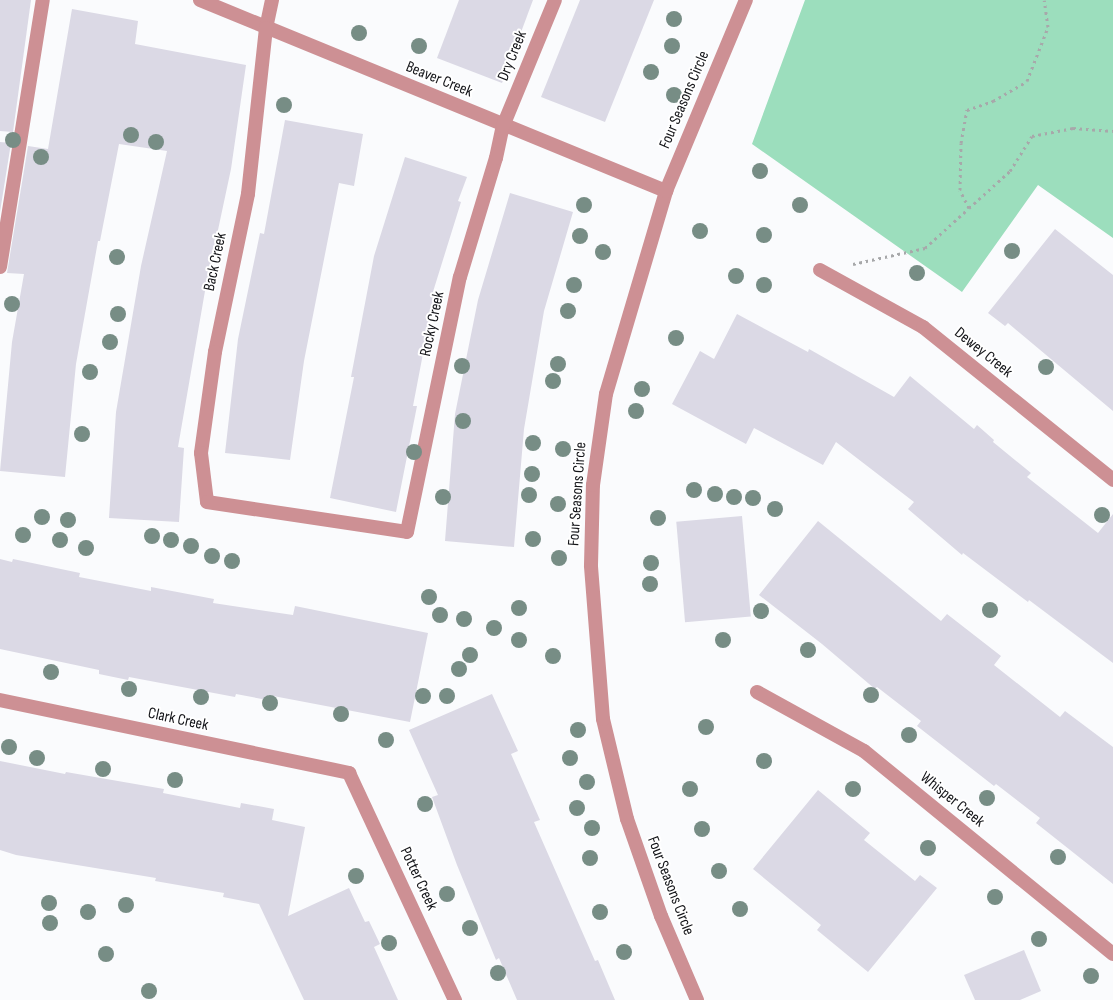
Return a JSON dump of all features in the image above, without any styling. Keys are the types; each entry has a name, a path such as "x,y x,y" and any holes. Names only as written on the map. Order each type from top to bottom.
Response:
{"street":[{"path":"0,267 43,0"},
{"name":"Beaver Creek","path":"200,0 503,126 666,191"},
{"name":"Back Creek","path":"272,0 266,28 248,194 215,352 201,453 207,502 407,532"},
{"name":"Dry Creek","path":"503,126 555,0"},
{"name":"Four Seasons Circle","path":"697,1000 661,916 627,819 603,719 591,565 593,485 606,394 666,191 746,0"},
{"name":"Rocky Creek","path":"407,532 460,277 496,158 503,126"},
{"name":"Dewey Creek","path":"820,270 923,327 1113,480"},
{"name":"Whisper Creek","path":"757,692 864,751 1113,954"},
{"name":"Clark Creek","path":"0,700 350,773"},
{"name":"Potter Creek","path":"350,773 455,1000"}],"path":[{"path":"969,208 960,190 961,143 967,110 993,101 1027,81 1048,28 1044,0"},
{"path":"820,270 925,248 1010,171 1032,136 1073,128 1113,131"}],"green space":[{"path":"805,0 1113,0 1113,238 1038,185 962,292 752,144"}],"building":[{"path":"0,0 31,0 13,132 0,131"},
{"path":"459,0 533,0 502,83 437,58"},
{"path":"580,0 654,0 605,122 541,97"},
{"path":"72,9 138,21 135,44 246,65 231,169 205,291 178,447 184,448 179,522 109,518 116,412 141,266 167,151 119,144 100,241 98,241 76,364 65,477 0,471 12,342 24,274 7,273 28,146 48,149"},
{"path":"285,120 363,134 354,186 339,183 304,361 290,460 225,453 238,339 260,233 264,234"},
{"path":"0,142 11,143 0,212"},
{"path":"405,157 467,177 458,201 461,202 432,295 434,296 413,406 417,406 396,512 330,498 354,377 351,377 374,256"},
{"path":"510,193 573,212 544,311 524,429 514,547 445,541 455,414 478,300"},
{"path":"1055,229 1113,275 1113,411 1008,323 1005,326 988,313"},
{"path":"737,314 808,352 809,349 894,397 910,376 974,429 977,425 994,440 993,442 1031,473 1027,477 1098,533 1113,514 1113,663 1029,600 1028,602 963,553 962,555 908,509 914,502 836,442 823,465 754,428 746,444 672,404 700,351 714,359"},
{"path":"742,516 751,617 685,622 676,522"},
{"path":"818,521 941,621 947,614 1001,656 994,665 1060,717 1065,711 1113,747 1113,884 1036,823 1040,818 996,784 994,786 917,726 921,721 877,687 875,689 822,644 759,595"},
{"path":"0,559 12,562 13,559 80,573 79,577 151,591 151,587 214,599 213,603 293,615 295,606 428,633 410,722 268,695 267,700 236,694 235,697 129,677 128,680 99,674 99,670 0,649"},
{"path":"492,694 518,751 511,754 540,820 534,822 595,961 598,960 615,1000 517,1000 499,958 496,960 457,865 432,797 438,795 409,730"},
{"path":"0,761 65,774 66,772 164,789 163,793 240,808 241,803 274,809 272,820 305,827 288,916 349,888 365,922 369,921 380,944 374,947 398,1000 304,1000 259,904 223,897 224,893 155,881 156,878 16,855 0,850"},
{"path":"818,790 870,833 864,840 915,881 920,875 937,888 868,972 817,930 821,925 753,869"},
{"path":"1024,950 1041,991 1020,1000 975,1000 964,975"}]}
